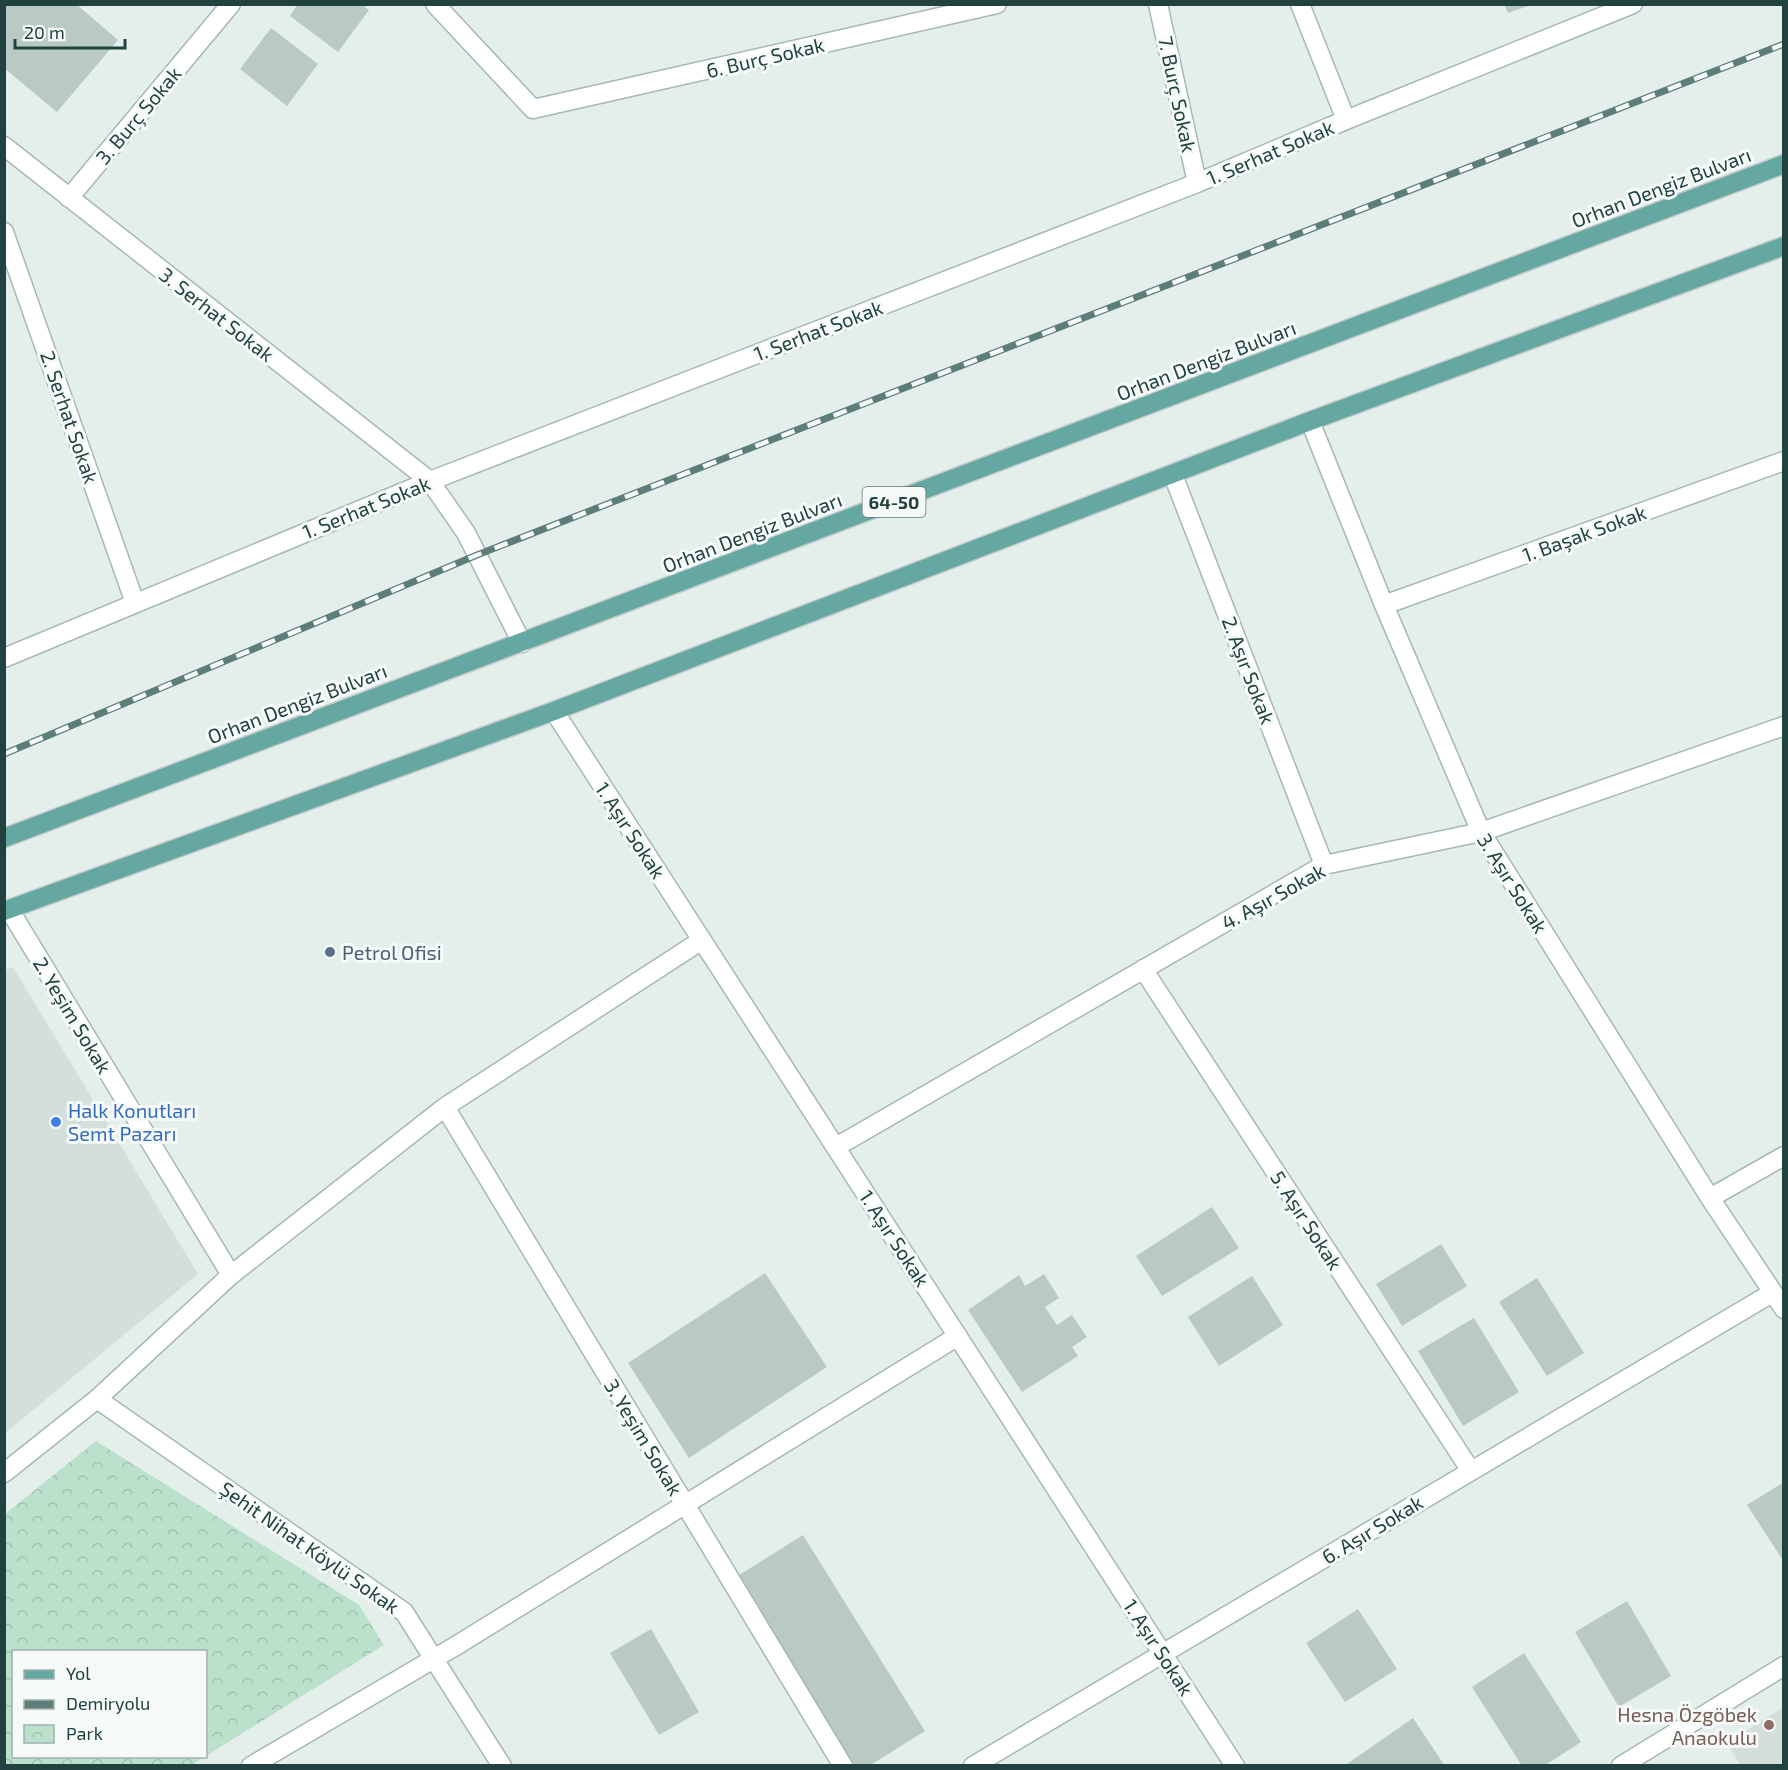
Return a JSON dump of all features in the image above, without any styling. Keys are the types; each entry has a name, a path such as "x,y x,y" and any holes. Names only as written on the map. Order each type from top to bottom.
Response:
{"main road":[{"name":"Orhan Dengiz Bulvarı","path":"4,837 1784,165"},
{"path":"7,910 554,711 1310,421 1784,246"}],"street":[{"name":"3. Burç Sokak","path":"69,198 231,4"},
{"name":"6. Burç Sokak","path":"435,4 533,109 997,4"},
{"name":"7. Burç Sokak","path":"1158,4 1197,183"},
{"path":"1300,4 1346,120"},
{"name":"1. Serhat Sokak","path":"4,658 430,481 1197,183 1633,4"},
{"name":"3. Serhat Sokak","path":"4,146 430,481 466,532 522,643"},
{"name":"2. Serhat Sokak","path":"4,232 135,603"},
{"name":"3. Aşır Sokak","path":"1310,421 1384,605 1481,832 1710,1198 1784,1310"},
{"name":"1. Başak Sokak","path":"1384,605 1784,462"},
{"name":"2. Aşır Sokak","path":"1173,475 1324,865"},
{"name":"1. Aşır Sokak","path":"554,711 1235,1766"},
{"name":"4. Aşır Sokak","path":"836,1147 1324,865 1481,832 1784,726"},
{"name":"2. Yeşim Sokak","path":"7,910 231,1275"},
{"path":"4,1473 97,1399 231,1275 445,1107 702,940"},
{"name":"5. Aşır Sokak","path":"1143,969 1471,1471"},
{"name":"3. Yeşim Sokak","path":"445,1107 843,1766"},
{"path":"1710,1198 1784,1156"},
{"name":"6. Aşır Sokak","path":"973,1766 1772,1293"},
{"path":"251,1766 434,1659 958,1336"},
{"name":"Şehit Nihat Köylü Sokak","path":"97,1399 404,1612 502,1766"},
{"path":"1621,1766 1784,1666"}],"shaded area":[{"name":"Halk Konutları Semt Pazarı","path":"13,967 198,1274 5,1433 4,970"},
{"name":"Hesna Özgöbek Anaokulu","path":"1783,1707 1783,1765 1740,1765 1727,1743"}],"green space":[{"path":"96,1441 359,1605 384,1645 207,1755 207,1650 12,1650 12,1758 202,1758 191,1766 5,1765 5,1514"}],"building":[{"path":"4,4 76,4 118,40 57,112 4,68"},
{"path":"298,4 361,4 369,10 338,52 290,16"},
{"path":"1504,4 1531,4 1531,5 1508,13"},
{"path":"271,28 318,64 287,106 240,69"},
{"path":"1212,1207 1239,1248 1162,1296 1136,1256"},
{"path":"1441,1244 1467,1286 1402,1326 1376,1284"},
{"path":"765,1273 827,1367 689,1458 628,1363"},
{"path":"1044,1274 1059,1298 1045,1307 1057,1325 1072,1315 1087,1337 1072,1347 1078,1356 1022,1392 968,1310 1019,1275 1025,1286"},
{"path":"1252,1276 1283,1325 1219,1366 1188,1317"},
{"path":"1537,1278 1584,1353 1547,1376 1499,1302"},
{"path":"1474,1318 1519,1392 1463,1426 1418,1351"},
{"path":"1784,1482 1784,1562 1747,1505"},
{"path":"803,1535 925,1731 869,1766 853,1766 736,1577"},
{"path":"1627,1601 1671,1676 1619,1707 1575,1632"},
{"path":"1358,1609 1397,1669 1345,1702 1306,1643"},
{"path":"651,1629 699,1712 659,1735 610,1653"},
{"path":"1524,1653 1581,1742 1544,1766 1522,1766 1472,1687"},
{"path":"1413,1718 1445,1766 1344,1766"}],"railway":[{"path":"4,754 477,555 1784,44"}],"place":[{"name":"Petrol Ofisi","path":"330,952"},
{"name":"Halk Konutları Semt Pazarı","path":"56,1122"},
{"name":"Hesna Özgöbek Anaokulu","path":"1769,1725"}]}
